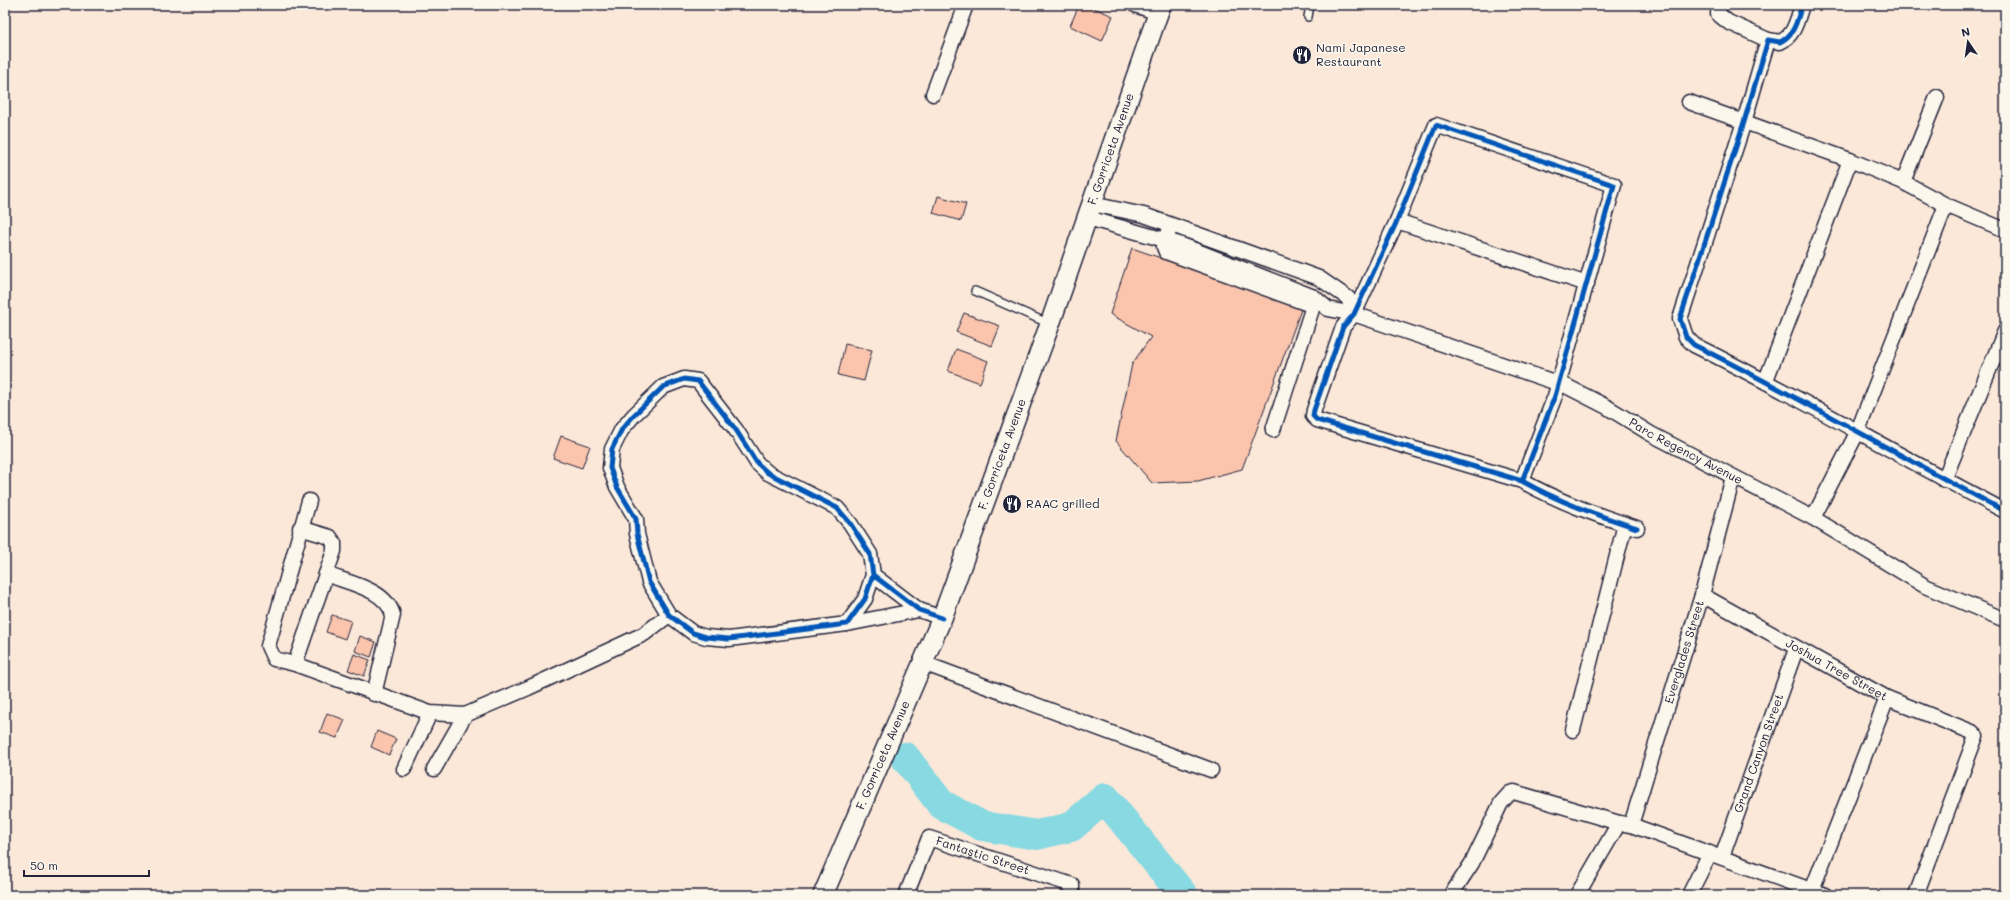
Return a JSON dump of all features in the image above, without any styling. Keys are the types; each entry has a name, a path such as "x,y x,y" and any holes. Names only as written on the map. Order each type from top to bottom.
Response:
{"main road":[{"name":"F. Gorriceta Avenue","path":"823,895 942,618 1050,324 1160,9"}],"street":[{"path":"933,94 966,5"},
{"path":"1135,5 1160,9"},
{"path":"1719,5 1718,14 1728,22 1768,40 1780,42 1787,39 1792,32 1802,5"},
{"path":"1768,40 1744,122 1680,319 1688,340 1766,380 1857,433 2005,511"},
{"path":"1903,182 1937,97"},
{"path":"1689,102 1850,160 1903,182 1946,205 2005,230"},
{"path":"1522,481 1559,384 1614,185 1436,125 1397,222 1354,314 1343,327 1313,416 1317,420 1522,481 1549,496 1577,508 1631,526 1573,730"},
{"path":"1766,380 1850,160"},
{"path":"1813,518 1857,433 1946,205"},
{"path":"1090,211 1166,240 1171,226"},
{"path":"1090,211 1144,215 1171,226 1319,278 1348,298 1354,314"},
{"path":"1397,222 1587,284"},
{"name":"Parc Regency Avenue","path":"1166,240 1164,247 1166,252 1180,259 1314,301 1328,309 1354,314 1566,386 1607,406 1651,434 1813,518 1924,586 2005,620"},
{"path":"1273,430 1314,301 1319,278"},
{"path":"1944,480 2005,331"},
{"path":"847,624 865,599 873,575 870,554 850,523 837,508 768,473 757,463 736,430 698,381 684,379 663,387 622,429 612,449 610,468 617,487 636,519 637,534 649,582 669,615 693,633 706,637 729,639 847,624 919,610"},
{"name":"Everglades Street","path":"1577,895 1625,824 1702,596 1733,477"},
{"path":"309,501 300,528 268,646 274,659 294,664 430,713 465,715 528,688 644,634 669,615"},
{"path":"294,664 334,551 334,543 330,537 300,528"},
{"path":"326,574 373,592 386,601 391,609 393,615 374,694"},
{"path":"873,575 919,610 942,618"},
{"name":"Joshua Tree Street","path":"1702,596 1887,698 1972,732 1976,736 1916,895"},
{"name":"Grand Canyon Street","path":"1689,895 1716,855 1796,649"},
{"path":"923,663 1211,770"},
{"path":"1812,890 1887,698"},
{"path":"404,769 430,713"},
{"path":"434,769 465,715"},
{"path":"1451,895 1472,863 1501,803 1510,793 1514,792 1625,824 1716,855 1825,895"},
{"name":"Fantastic Street","path":"906,895 929,838 1072,890"}],"lane":[{"path":"1308,17 1310,5"},
{"path":"975,291 1050,324"}],"building":[{"path":"1079,5 1087,5 1113,16 1102,41 1070,26"},
{"path":"938,196 966,204 961,221 933,213"},
{"path":"1132,248 1302,307 1242,469 1198,481 1152,483 1116,441 1132,364 1151,337 1110,314"},
{"path":"964,313 1000,326 992,346 956,332"},
{"path":"845,344 872,350 864,381 838,375"},
{"path":"956,349 988,361 980,383 948,371"},
{"path":"561,436 590,446 582,468 553,458"},
{"path":"332,615 351,621 345,639 326,632"},
{"path":"360,636 376,642 371,657 355,651"},
{"path":"354,654 370,660 364,676 348,670"},
{"path":"327,713 345,720 337,738 320,732"},
{"path":"377,731 396,739 389,755 371,747"}],"waterway":[{"path":"905,757 941,804 982,826 1037,835 1071,827 1105,798 1183,895"}],"cycle path":[{"path":"1802,5 1795,26 1789,35 1780,42 1768,40 1744,122 1680,319 1686,337 1694,345 1773,385 2005,511"},
{"path":"1522,481 1555,396 1614,185 1436,125 1397,221 1354,314 1343,327 1313,416 1317,420 1522,481 1564,502 1637,528"},
{"path":"873,575 865,599 847,624 729,639 706,637 693,633 669,615 649,582 637,534 636,519 617,487 610,468 612,449 622,429 663,387 684,379 698,381 736,430 757,463 768,473 837,508 850,523 870,554 873,575 919,610 942,618"}],"place":[{"name":"Nami Japanese Restaurant","path":"1302,55"},
{"name":"RAAC grilled","path":"1012,504"}]}
